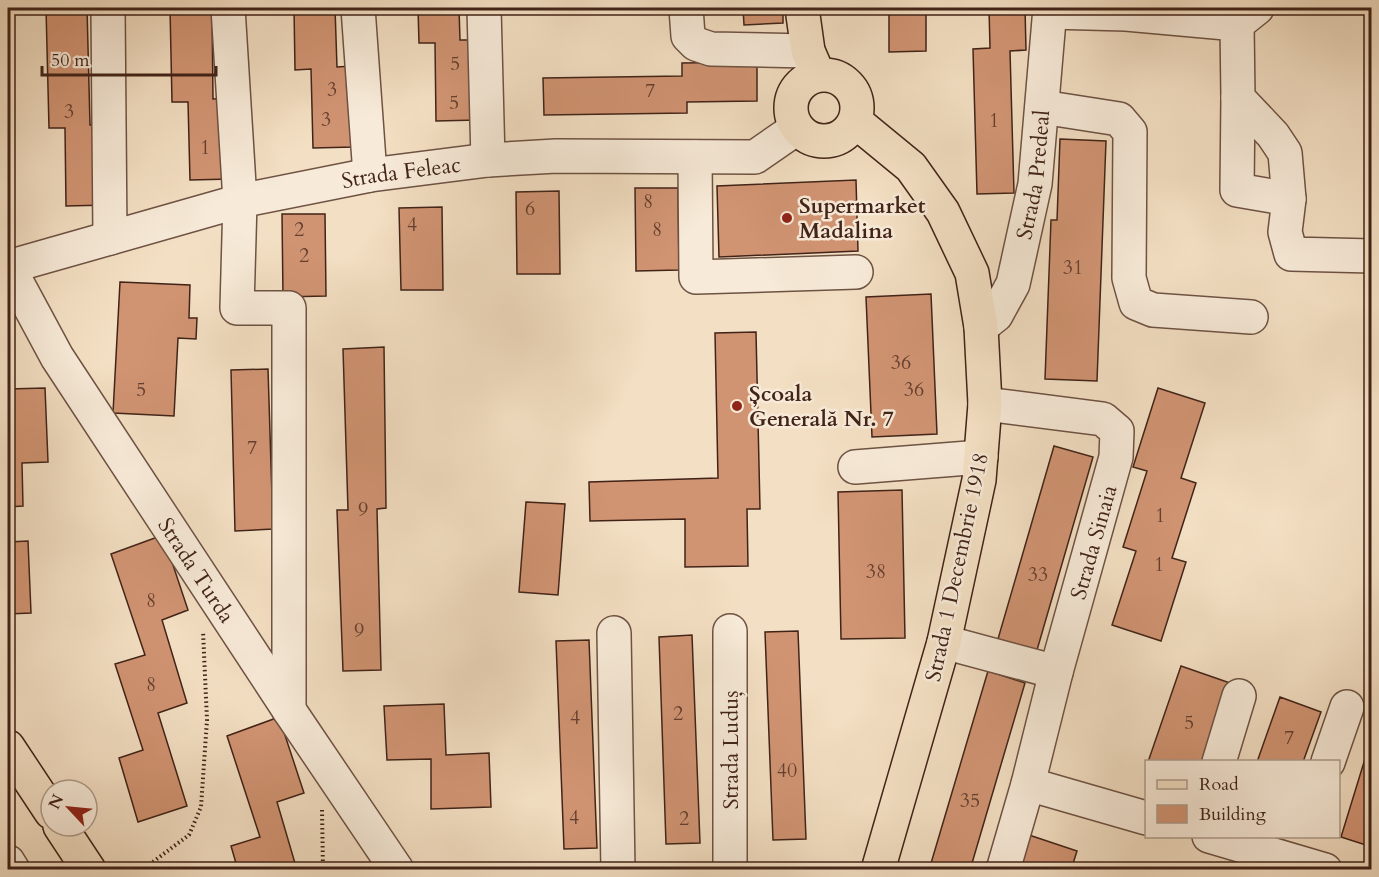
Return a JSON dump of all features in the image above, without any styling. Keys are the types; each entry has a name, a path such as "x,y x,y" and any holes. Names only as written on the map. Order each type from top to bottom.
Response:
{"main road":[{"path":"802,8 813,63 806,80 796,89 791,102 791,116 797,128 806,136 817,141 840,138 849,131 855,121 858,109 857,97 851,86 842,78 830,74 813,63"},
{"name":"Strada 1 Decembrie 1918","path":"855,121 911,167 943,212 972,273 981,327 985,404 979,480 944,642 878,870"},
{"path":"8,747 39,794"},
{"path":"68,838 89,870"}],"street":[{"path":"108,8 110,238"},
{"path":"228,8 240,201 237,308 289,308 289,710"},
{"path":"358,8 370,175"},
{"path":"484,8 488,160"},
{"path":"686,8 688,36 696,44 711,49 813,63"},
{"path":"1050,10 1247,16 1238,98 1237,190 1289,199"},
{"name":"Strada Predeal","path":"981,327 996,315 1013,284 1035,184 1050,10"},
{"path":"1238,98 1273,135 1285,153 1289,199 1285,232 1291,254 1371,256"},
{"path":"1042,106 1119,119 1130,132 1129,278 1136,303 1153,310 1251,317"},
{"name":"Strada Feleac","path":"8,266 240,201 370,175 488,160 556,156 754,157 797,128"},
{"path":"694,157 696,277 856,272"},
{"name":"Strada Turda","path":"8,266 57,357 397,870"},
{"name":"Strada Sinaia","path":"985,404 1103,419 1117,431 1116,458 1003,870"},
{"path":"855,467 981,457"},
{"name":"Strada Luduș","path":"730,631 730,870"},
{"path":"614,633 618,870"},
{"path":"944,642 1056,672"},
{"path":"1220,760 1239,696"},
{"path":"1329,760 1347,707"},
{"path":"1028,784 1145,818"},
{"path":"1211,838 1249,859 1298,849 1325,870"},
{"path":"8,862 13,870"}],"path":[{"path":"142,870 189,835 201,807 207,720 202,598 206,583"},
{"path":"322,803 323,870"}],"building":[{"path":"46,8 87,8 90,125 105,124 107,205 66,206 65,128 49,128"},
{"path":"170,8 212,8 213,99 229,98 231,179 190,180 188,102 172,102"},
{"path":"294,8 335,8 337,67 352,66 354,147 313,148 311,69 295,70"},
{"path":"418,8 459,8 460,40 475,40 477,120 436,121 435,43 419,43"},
{"path":"542,8 683,8 683,9 542,13"},
{"path":"743,8 783,8 783,23 744,25"},
{"path":"889,8 926,8 926,51 889,52"},
{"path":"989,8 1025,8 1026,50 1010,51 1014,193 977,194 973,49 990,48"},
{"path":"757,62 757,101 687,102 687,113 544,115 543,78 682,76 682,63"},
{"path":"1060,139 1106,141 1097,381 1045,379 1051,220 1057,220"},
{"name":"Supermarket Madalina","path":"856,180 858,251 719,257 717,186"},
{"path":"635,188 678,188 679,270 636,271"},
{"path":"559,191 560,274 517,274 516,192"},
{"path":"442,207 443,290 401,290 399,208"},
{"path":"282,214 325,214 326,296 283,297"},
{"path":"120,282 190,285 189,318 197,318 196,339 178,338 174,416 113,413"},
{"path":"931,294 937,434 872,437 866,297"},
{"name":"Școala Generală Nr. 7","path":"756,332 760,509 747,509 748,566 685,567 685,519 590,521 589,482 718,478 715,333"},
{"path":"384,347 386,508 377,509 381,670 343,671 337,510 348,510 343,349"},
{"path":"268,369 273,529 235,531 231,370"},
{"path":"45,388 48,462 22,463 23,506 8,507 8,389"},
{"path":"1158,388 1205,403 1181,478 1196,483 1172,558 1186,562 1161,641 1112,625 1136,551 1123,547 1147,471 1133,467"},
{"path":"1054,446 1093,457 1037,650 998,639"},
{"path":"902,490 905,638 841,639 838,492"},
{"path":"526,502 565,504 558,595 519,592"},
{"path":"163,535 188,610 162,620 187,703 158,713 187,806 138,822 119,758 143,750 115,664 145,655 111,554"},
{"path":"28,541 31,613 8,614 8,542"},
{"path":"798,631 806,839 773,840 765,632"},
{"path":"692,635 700,843 666,844 659,637"},
{"path":"589,640 597,848 564,849 556,641"},
{"path":"1181,666 1230,683 1204,760 1149,760"},
{"path":"988,671 1025,683 970,870 929,870"},
{"path":"1280,697 1321,712 1304,760 1258,760"},
{"path":"444,704 446,755 489,753 491,807 431,809 431,759 387,760 384,706"},
{"path":"279,717 304,793 277,802 297,870 238,870 231,846 260,837 227,736"},
{"path":"1372,736 1372,847 1341,837"},
{"path":"1029,835 1077,851 1071,870 1017,870"}],"place":[{"name":"Supermarket Madalina","path":"787,218"},
{"name":"Școala Generală Nr. 7","path":"737,406"}]}
